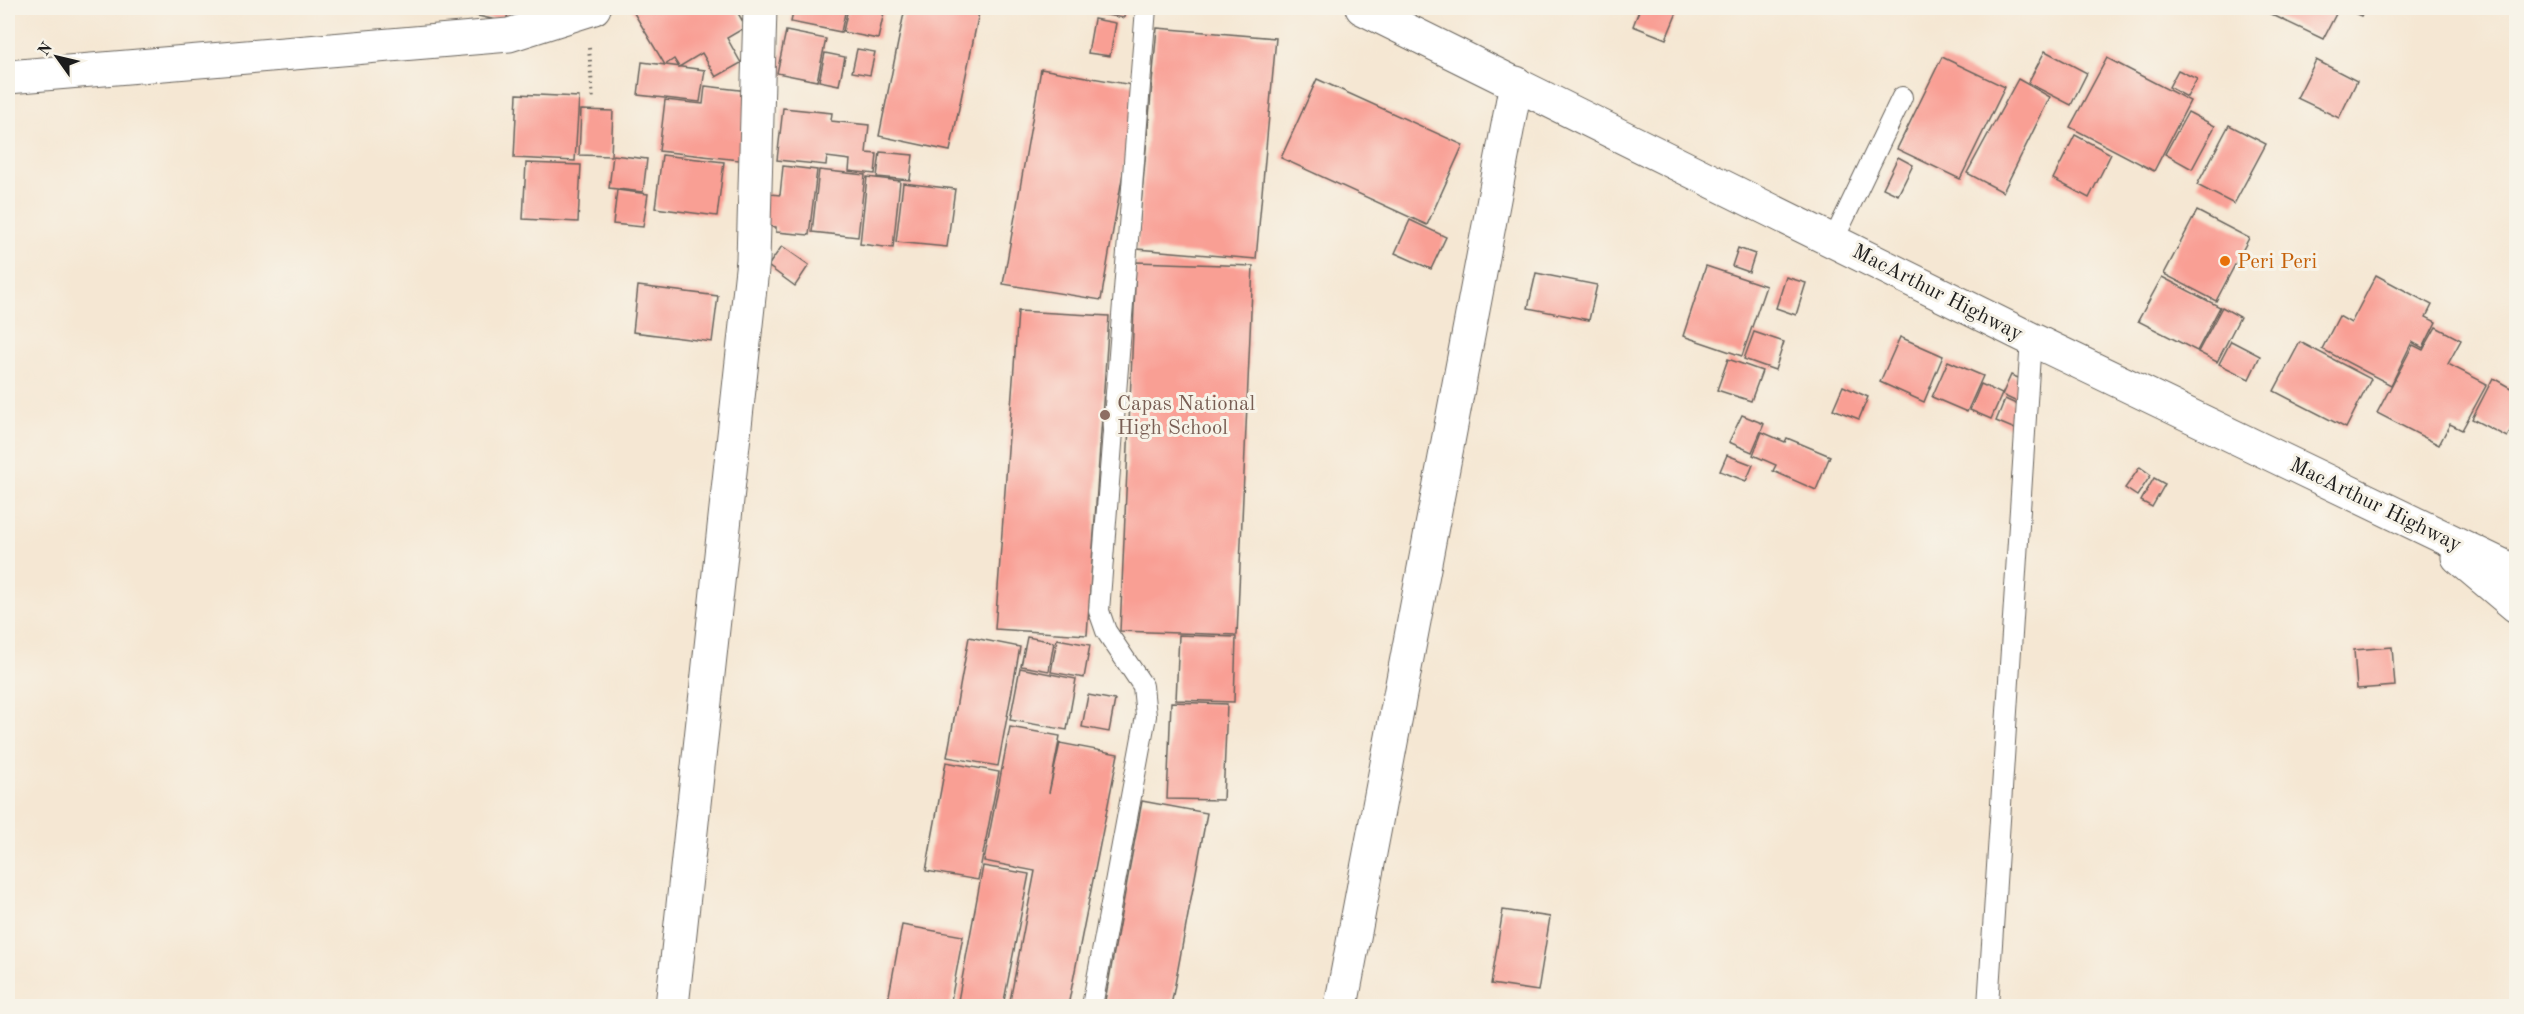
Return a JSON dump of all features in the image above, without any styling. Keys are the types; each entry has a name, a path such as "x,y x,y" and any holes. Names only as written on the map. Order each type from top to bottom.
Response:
{"main road":[{"path":"672,1006 753,260 760,8"},
{"name":"MacArthur Highway","path":"1362,8 1834,239 2031,339 2517,572"},
{"path":"8,77 509,35 590,9"},
{"path":"1341,1006 1516,84"},
{"path":"2423,526 2517,606"}],"lane":[{"path":"1092,1006 1146,716 1143,686 1106,631 1099,611 1146,8"},
{"path":"1834,239 1902,97"},
{"path":"1988,1006 2031,339"}],"path":[{"path":"590,9 593,101"}],"building":[{"path":"441,8 509,8 506,22"},
{"path":"631,8 735,8 746,27 727,38 741,63 716,77 702,53 679,67 674,59 665,65"},
{"path":"794,8 846,8 841,32 791,22"},
{"path":"848,8 885,8 878,39 843,32"},
{"path":"905,8 980,8 950,151 879,136"},
{"path":"1082,8 1125,8 1124,18 1082,11"},
{"path":"1640,8 1678,10 1666,39 1633,26"},
{"path":"2258,8 2339,8 2323,39"},
{"path":"2343,8 2365,8 2361,16"},
{"path":"1094,19 1116,23 1110,56 1088,53"},
{"path":"1157,28 1276,38 1256,259 1137,249"},
{"path":"786,31 826,39 817,81 777,73"},
{"path":"857,49 875,52 870,75 852,72"},
{"path":"2045,51 2087,73 2071,105 2028,83"},
{"path":"825,53 845,57 839,85 819,81"},
{"path":"1942,57 2005,87 1960,179 1897,149"},
{"path":"2107,58 2190,101 2154,171 2070,127"},
{"path":"2316,60 2357,81 2339,118 2297,98"},
{"path":"642,62 705,70 700,102 638,95"},
{"path":"1041,69 1138,86 1101,300 1003,284"},
{"path":"2178,70 2197,79 2187,97 2169,87"},
{"path":"1317,79 1463,145 1427,225 1281,158"},
{"path":"2018,79 2050,97 2003,192 1967,173"},
{"path":"705,86 748,91 739,160 659,151 665,100 703,104"},
{"path":"517,94 579,97 575,161 514,158"},
{"path":"783,108 832,113 831,121 869,125 866,153 877,154 875,174 849,171 850,160 827,157 826,165 777,160"},
{"path":"581,110 613,111 611,156 579,155"},
{"path":"2188,112 2215,126 2192,169 2165,154"},
{"path":"2229,125 2266,144 2234,204 2197,185"},
{"path":"2075,135 2111,154 2089,198 2053,179"},
{"path":"880,152 913,155 910,180 877,177"},
{"path":"613,155 647,159 643,192 609,188"},
{"path":"662,155 724,162 717,216 655,208"},
{"path":"1898,157 1913,165 1898,195 1883,188"},
{"path":"526,163 581,165 578,222 523,219"},
{"path":"783,166 817,170 809,235 776,232 776,227 756,225 760,193 780,195"},
{"path":"819,170 865,175 858,237 812,232"},
{"path":"867,177 900,181 893,248 860,244"},
{"path":"903,183 955,189 947,247 896,242"},
{"path":"617,190 648,194 643,227 613,224"},
{"path":"2197,211 2249,238 2216,301 2164,274"},
{"path":"1410,220 1446,237 1431,269 1395,253"},
{"path":"782,246 809,265 795,286 768,266"},
{"path":"1738,248 1755,254 1749,272 1732,266"},
{"path":"1136,262 1253,266 1237,635 1120,631"},
{"path":"1706,266 1766,286 1742,356 1683,336"},
{"path":"1536,273 1597,285 1589,320 1528,308"},
{"path":"2376,275 2432,305 2426,317 2436,322 2423,348 2412,342 2391,385 2322,349 2339,316 2351,323"},
{"path":"1786,277 1806,283 1796,315 1776,308"},
{"path":"2162,277 2220,307 2197,351 2138,321"},
{"path":"638,286 718,296 712,342 633,332"},
{"path":"2222,307 2240,317 2217,362 2198,352"},
{"path":"1018,311 1109,316 1087,635 995,629"},
{"path":"2436,327 2461,340 2448,364 2487,384 2462,430 2450,424 2439,445 2377,413 2413,345 2423,350"},
{"path":"1754,332 1784,342 1775,370 1744,359"},
{"path":"1900,337 1943,356 1924,402 1880,382"},
{"path":"2231,341 2260,356 2249,379 2219,364"},
{"path":"2300,342 2371,379 2346,428 2274,391"},
{"path":"1728,359 1762,371 1751,401 1717,390"},
{"path":"1948,361 1983,376 1967,412 1932,397"},
{"path":"2011,375 2028,382 2019,403 2002,395"},
{"path":"2493,378 2516,391 2516,420 2507,437 2472,419"},
{"path":"1981,384 2002,394 1991,419 1970,410"},
{"path":"1843,386 1868,397 1859,419 1833,409"},
{"path":"2005,399 2025,408 2015,429 1996,421"},
{"path":"1742,415 1764,424 1752,452 1729,442"},
{"path":"1762,432 1785,442 1787,438 1830,456 1816,490 1773,471 1776,465 1753,455"},
{"path":"1727,455 1753,465 1746,481 1720,471"},
{"path":"2140,467 2151,475 2137,496 2125,488"},
{"path":"2154,478 2165,484 2152,507 2141,501"},
{"path":"1179,635 1236,637 1234,702 1176,700"},
{"path":"969,637 1020,647 998,766 947,757"},
{"path":"1027,637 1054,642 1049,671 1021,666"},
{"path":"1057,639 1090,645 1084,678 1051,672"},
{"path":"2392,647 2395,686 2357,689 2354,650"},
{"path":"1020,668 1076,679 1067,730 1010,720"},
{"path":"1088,695 1115,700 1109,732 1082,727"},
{"path":"1171,702 1227,704 1223,800 1167,799"},
{"path":"1010,727 1060,736 1049,793 1060,743 1118,754 1068,1006 1009,1006 1035,871 984,861"},
{"path":"946,762 999,772 978,880 926,871"},
{"path":"1142,801 1207,813 1171,1006 1104,1006"},
{"path":"983,866 1029,874 1003,1006 957,1006"},
{"path":"1503,910 1550,917 1538,991 1491,984"},
{"path":"902,925 963,936 950,1006 887,1006"}],"place":[{"name":"Peri Peri","path":"2225,261"},
{"name":"Capas National High School","path":"1105,415"}]}
